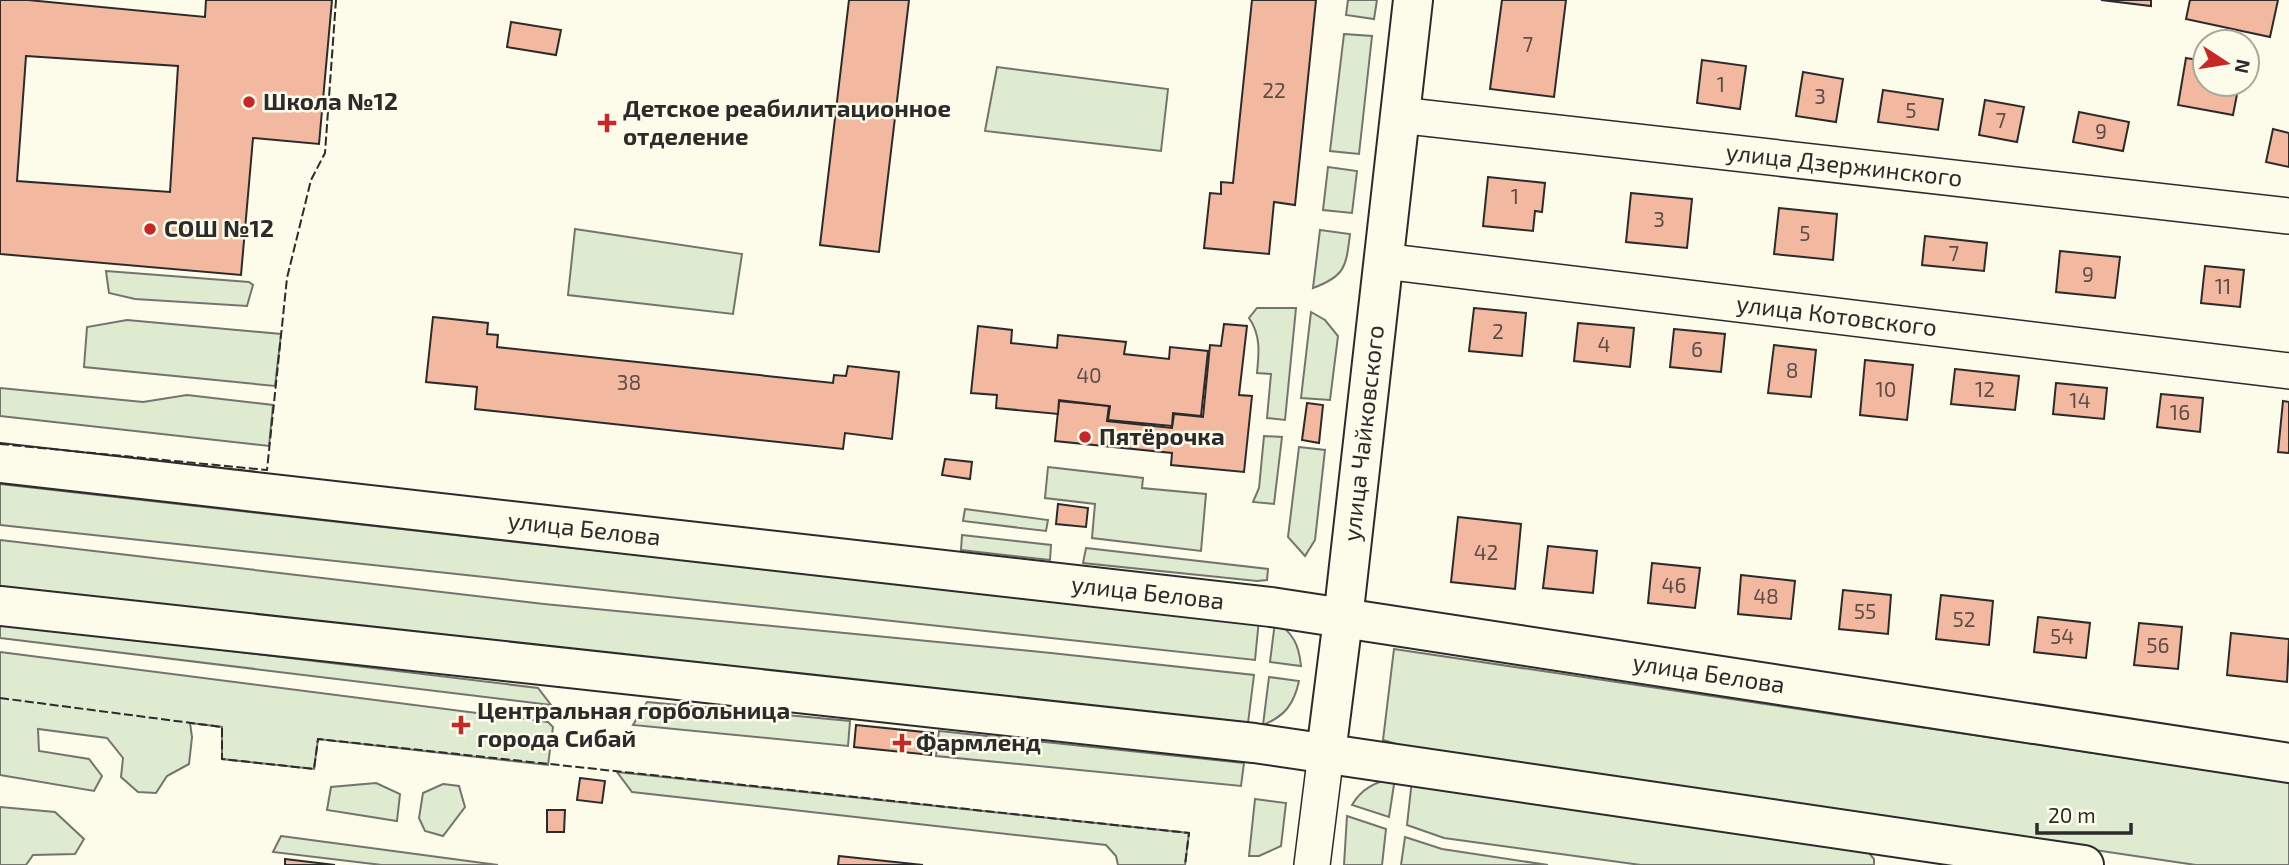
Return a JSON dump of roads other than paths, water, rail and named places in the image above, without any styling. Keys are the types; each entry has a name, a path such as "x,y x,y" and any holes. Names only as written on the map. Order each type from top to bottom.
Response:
{"main road":[{"name":"улица Чайковского","path":"1326,753 1413,0"},
{"name":"улица Белова","path":"0,463 1271,607 2289,763"},
{"path":"0,606 1254,743 2084,865"}],"street":[{"name":"улица Дзержинского","path":"1399,115 2289,216"},
{"name":"улица Котовского","path":"1384,261 2289,372"},
{"name":"улица Чайковского","path":"1312,865 1326,753"}],"place":[{"name":"Школа №12","path":"249,102"},
{"name":"Детское реабилитационное отделение","path":"607,123"},
{"name":"СОШ №12","path":"150,229"},
{"name":"Пятёрочка","path":"1085,437"},
{"name":"Центральная горбольница города Сибай","path":"461,725"},
{"name":"Фармленд","path":"902,743"}]}
